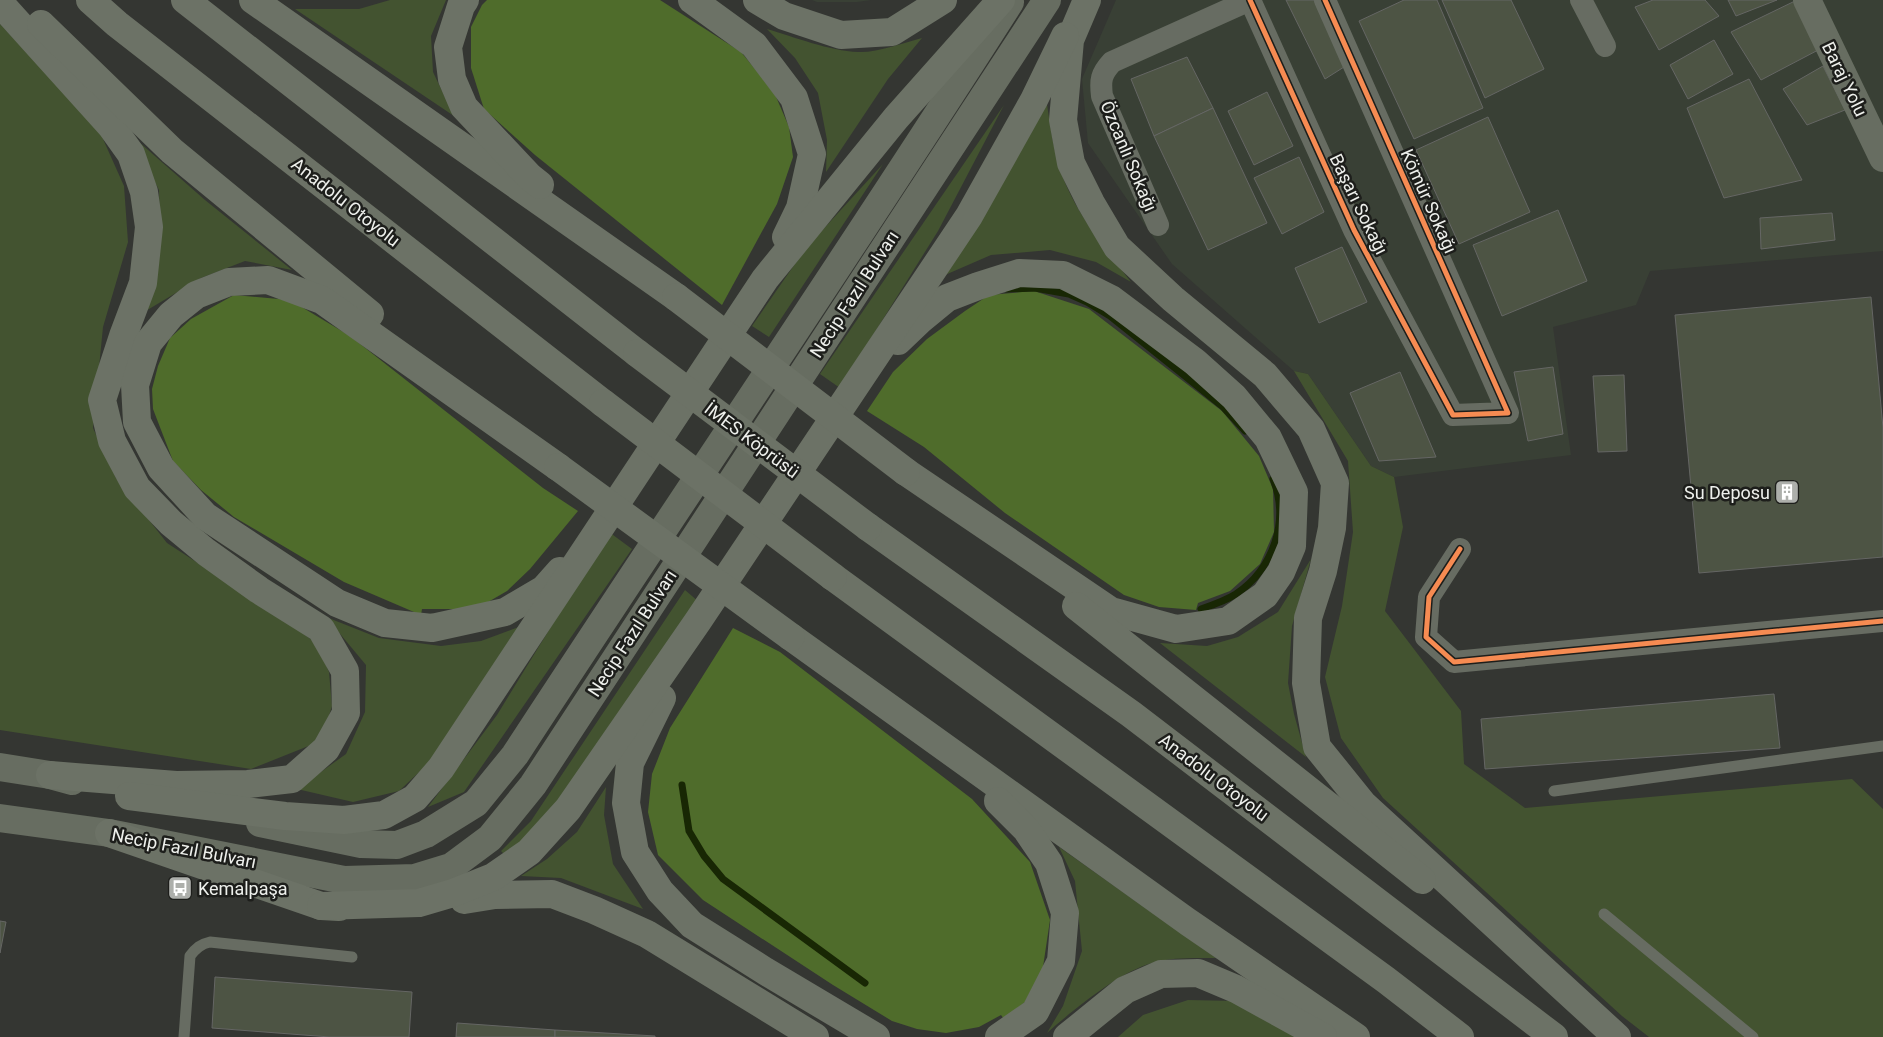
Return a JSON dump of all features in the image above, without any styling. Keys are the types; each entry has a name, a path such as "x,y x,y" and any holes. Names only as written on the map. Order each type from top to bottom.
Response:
{"highway":[{"path":"17,0 172,151 558,467"},
{"name":"Anadolu Otoyolu","path":"90,0 124,30 603,403 834,576 1386,980 1460,1037"},
{"name":"İMES Köprüsü","path":"185,0 637,353 868,527"},
{"path":"253,0 676,297"},
{"path":"465,0 461,6 448,47 452,79 464,107 530,177 676,297 906,472 1596,1018"},
{"path":"692,0 754,45 794,98 812,154 800,208 765,279"},
{"path":"757,0 784,16 842,35 892,32 943,0"},
{"path":"129,796 284,816 344,820 384,815 415,798 441,768 765,279 896,118 1001,0"},
{"path":"321,906 419,903 454,893 493,877 529,852 568,809 698,621 970,216 1034,100 1082,0"},
{"path":"1087,0 1070,40 1063,120 1071,163 1091,203 1117,248 1173,299 1265,375 1311,429 1335,483 1332,528 1308,618 1306,683 1317,747 1363,804 1617,1037"},
{"path":"0,3 111,126 131,154 144,192 149,227 143,283 102,400 112,441 137,488 170,523 206,552 259,590 321,629 345,670 346,713 326,749 292,779 248,784 176,785 50,775"},
{"path":"861,376 918,321 947,298 1019,273 1064,275 1111,299 1195,362 1234,397 1268,438 1294,492 1292,546 1281,572 1265,595 1228,621 1176,629 1112,611 906,472"},
{"path":"606,520 544,590 505,612 432,628 385,623 337,603 205,516 161,468 137,422 135,385 148,343 171,315 196,295 229,282 268,280 322,300 558,467 1188,922 1356,1037"},
{"name":"Anadolu Otoyolu","path":"868,527 1131,714 1554,1037"},
{"path":"698,621 630,762 626,803 635,852 660,891 692,925 876,1037"},
{"path":"791,637 990,793 1026,829 1049,863 1065,913 1062,961 1035,1012 999,1037"},
{"path":"109,833 321,906 412,909 495,895 552,894 594,910 647,934 815,1037"},
{"path":"1067,1037 1125,990 1161,974 1198,973 1236,989 1323,1037"}],"main road":[{"name":"Necip Fazıl Bulvarı","path":"0,767 50,775 129,796 361,844 397,845 426,834 476,803 515,755 920,142 1011,0"},
{"name":"Necip Fazıl Bulvarı","path":"0,818 109,833 344,880 415,878 450,867 490,838 533,785 1047,0"},
{"name":"Baraj Yolu","path":"1807,0 1883,158"}],"street":[{"name":"Özcanlı Sokağı","path":"1158,225 1102,96 1101,83 1104,72 1112,62 1250,0"},
{"name":"Başarı Sokağı","path":"1250,0 1354,230 1453,415"},
{"name":"Kömür Sokağı","path":"1325,0 1508,413 1453,415"},
{"path":"1581,0 1605,46"},
{"path":"1460,549 1430,597 1426,637 1454,662 1883,621"}],"lane":[{"path":"1554,791 1883,746"},
{"path":"1604,914 1753,1037"},
{"path":"184,1037 190,956 204,943 210,942 352,958"}],"shaded area":[{"path":"812,0 871,0 817,2"},
{"path":"1116,0 1883,0 1883,251 1650,271 1636,305 1553,327 1571,455 1394,477 1371,466 1308,374 1294,371 1172,264 1088,143 1082,79"}],"green space":[{"path":"390,0 446,0 431,36 433,72 454,116 295,9 359,9"},
{"path":"487,0 660,0 741,52 774,92 789,127 793,157 777,204 722,305 535,155 484,109 471,68 471,27 482,5"},
{"path":"0,24 99,130 124,186 128,242 103,327 93,428 116,478 167,543 284,619 317,644 329,672 332,706 321,741 251,769 0,730"},
{"path":"767,29 824,46 858,52 882,49 922,38 888,79 826,172 827,140 818,93 795,58"},
{"path":"1045,91 1055,151 1066,185 1087,223 1131,282 1096,262 1050,250 991,255 945,275"},
{"path":"1004,105 938,231 840,388 820,374"},
{"path":"131,135 205,200 292,270 245,261 201,278 144,312 160,233 159,190"},
{"path":"883,164 769,337 752,326 806,248"},
{"path":"1034,291 1089,309 1222,411 1259,456 1273,489 1274,532 1260,564 1230,591 1198,603 1196,610 1159,607 1124,595 1005,513 924,447 867,411 893,372 927,339 965,311 989,295"},
{"path":"234,295 290,300 350,336 543,488 578,511 530,569 507,591 476,609 422,609 421,615 344,582 234,517 201,490 173,461 153,409 152,389 158,366 170,338 191,319"},
{"path":"1294,371 1308,374 1371,466 1394,477 1403,527 1385,611 1461,711 1464,764 1525,808 1852,779 1883,809 1883,1037 1649,1037 1622,1016 1383,798 1341,738 1325,677 1342,606 1353,532 1348,461"},
{"path":"609,532 632,549 464,792 428,807 497,715"},
{"path":"1311,559 1292,626 1288,683 1306,757 1160,643 1207,646 1238,637 1278,612"},
{"path":"685,590 699,602 544,826 508,858 501,851 531,821"},
{"path":"326,617 379,638 441,646 481,641 524,625 431,761 399,791 353,802 297,789 346,754 365,712 366,665"},
{"path":"733,628 780,652 972,799 1030,862 1050,920 1043,967 1025,1002 1004,1019 1001,1015 979,1027 946,1033 917,1029 892,1021 703,900 658,855 648,812 652,774 670,728"},
{"path":"606,787 604,815 613,864 643,909 561,878 521,876 547,859 577,832"},
{"path":"1059,847 1216,958 1167,960 1152,963 1125,974 1097,993 1047,1033 1063,1006 1082,951 1075,881"},
{"path":"1188,1000 1236,1001 1295,1037 1118,1037 1143,1015"}],"building":[{"path":"1286,0 1314,0 1344,67 1325,79"},
{"path":"1404,0 1437,0 1483,108 1414,139 1359,21"},
{"path":"1442,0 1511,0 1544,69 1485,98"},
{"path":"1653,0 1705,0 1719,16 1659,50 1635,7"},
{"path":"1728,0 1777,0 1736,16"},
{"path":"1797,0 1822,48 1761,80 1731,32"},
{"path":"1714,40 1733,74 1688,99 1670,65"},
{"path":"1187,57 1213,108 1154,136 1131,79"},
{"path":"1823,66 1845,110 1807,125 1783,89"},
{"path":"1749,79 1802,180 1724,198 1687,108"},
{"path":"1267,92 1293,146 1254,165 1228,111"},
{"path":"1213,108 1267,223 1208,250 1154,136"},
{"path":"1488,117 1530,212 1459,244 1416,150"},
{"path":"1299,157 1324,212 1282,234 1254,178"},
{"path":"1558,210 1587,281 1502,316 1473,245"},
{"path":"1832,213 1835,240 1761,249 1760,218"},
{"path":"1342,247 1367,302 1319,323 1295,268"},
{"name":"Su Deposu","path":"1871,297 1883,428 1883,557 1699,573 1675,315"},
{"path":"1553,367 1563,434 1528,441 1514,372"},
{"path":"1400,372 1436,457 1379,461 1350,393"},
{"path":"1624,375 1627,451 1598,452 1593,376"},
{"path":"1774,694 1780,748 1485,769 1481,719"},
{"path":"0,921 6,922 0,953"},
{"path":"215,977 412,992 409,1037 330,1037 212,1028"},
{"path":"457,1023 555,1030 555,1037 456,1037"},
{"path":"555,1030 655,1036 655,1037 555,1037"}],"waterway":[{"path":"1007,289 1035,288 1069,294 1087,302 1110,316 1222,406 1245,431"},
{"path":"1201,609 1236,594 1249,584 1268,558 1275,543 1279,527 1280,511 1273,479"},
{"path":"682,785 689,831 704,856 723,879 865,983"}],"cycle path":[{"path":"1250,0 1354,230 1453,415 1508,413 1325,0"},
{"path":"1460,549 1429,597 1426,637 1454,662 1883,621"}],"place":[{"name":"Su Deposu","path":"1787,492"},
{"name":"Kemalpaşa","path":"180,888"}]}
